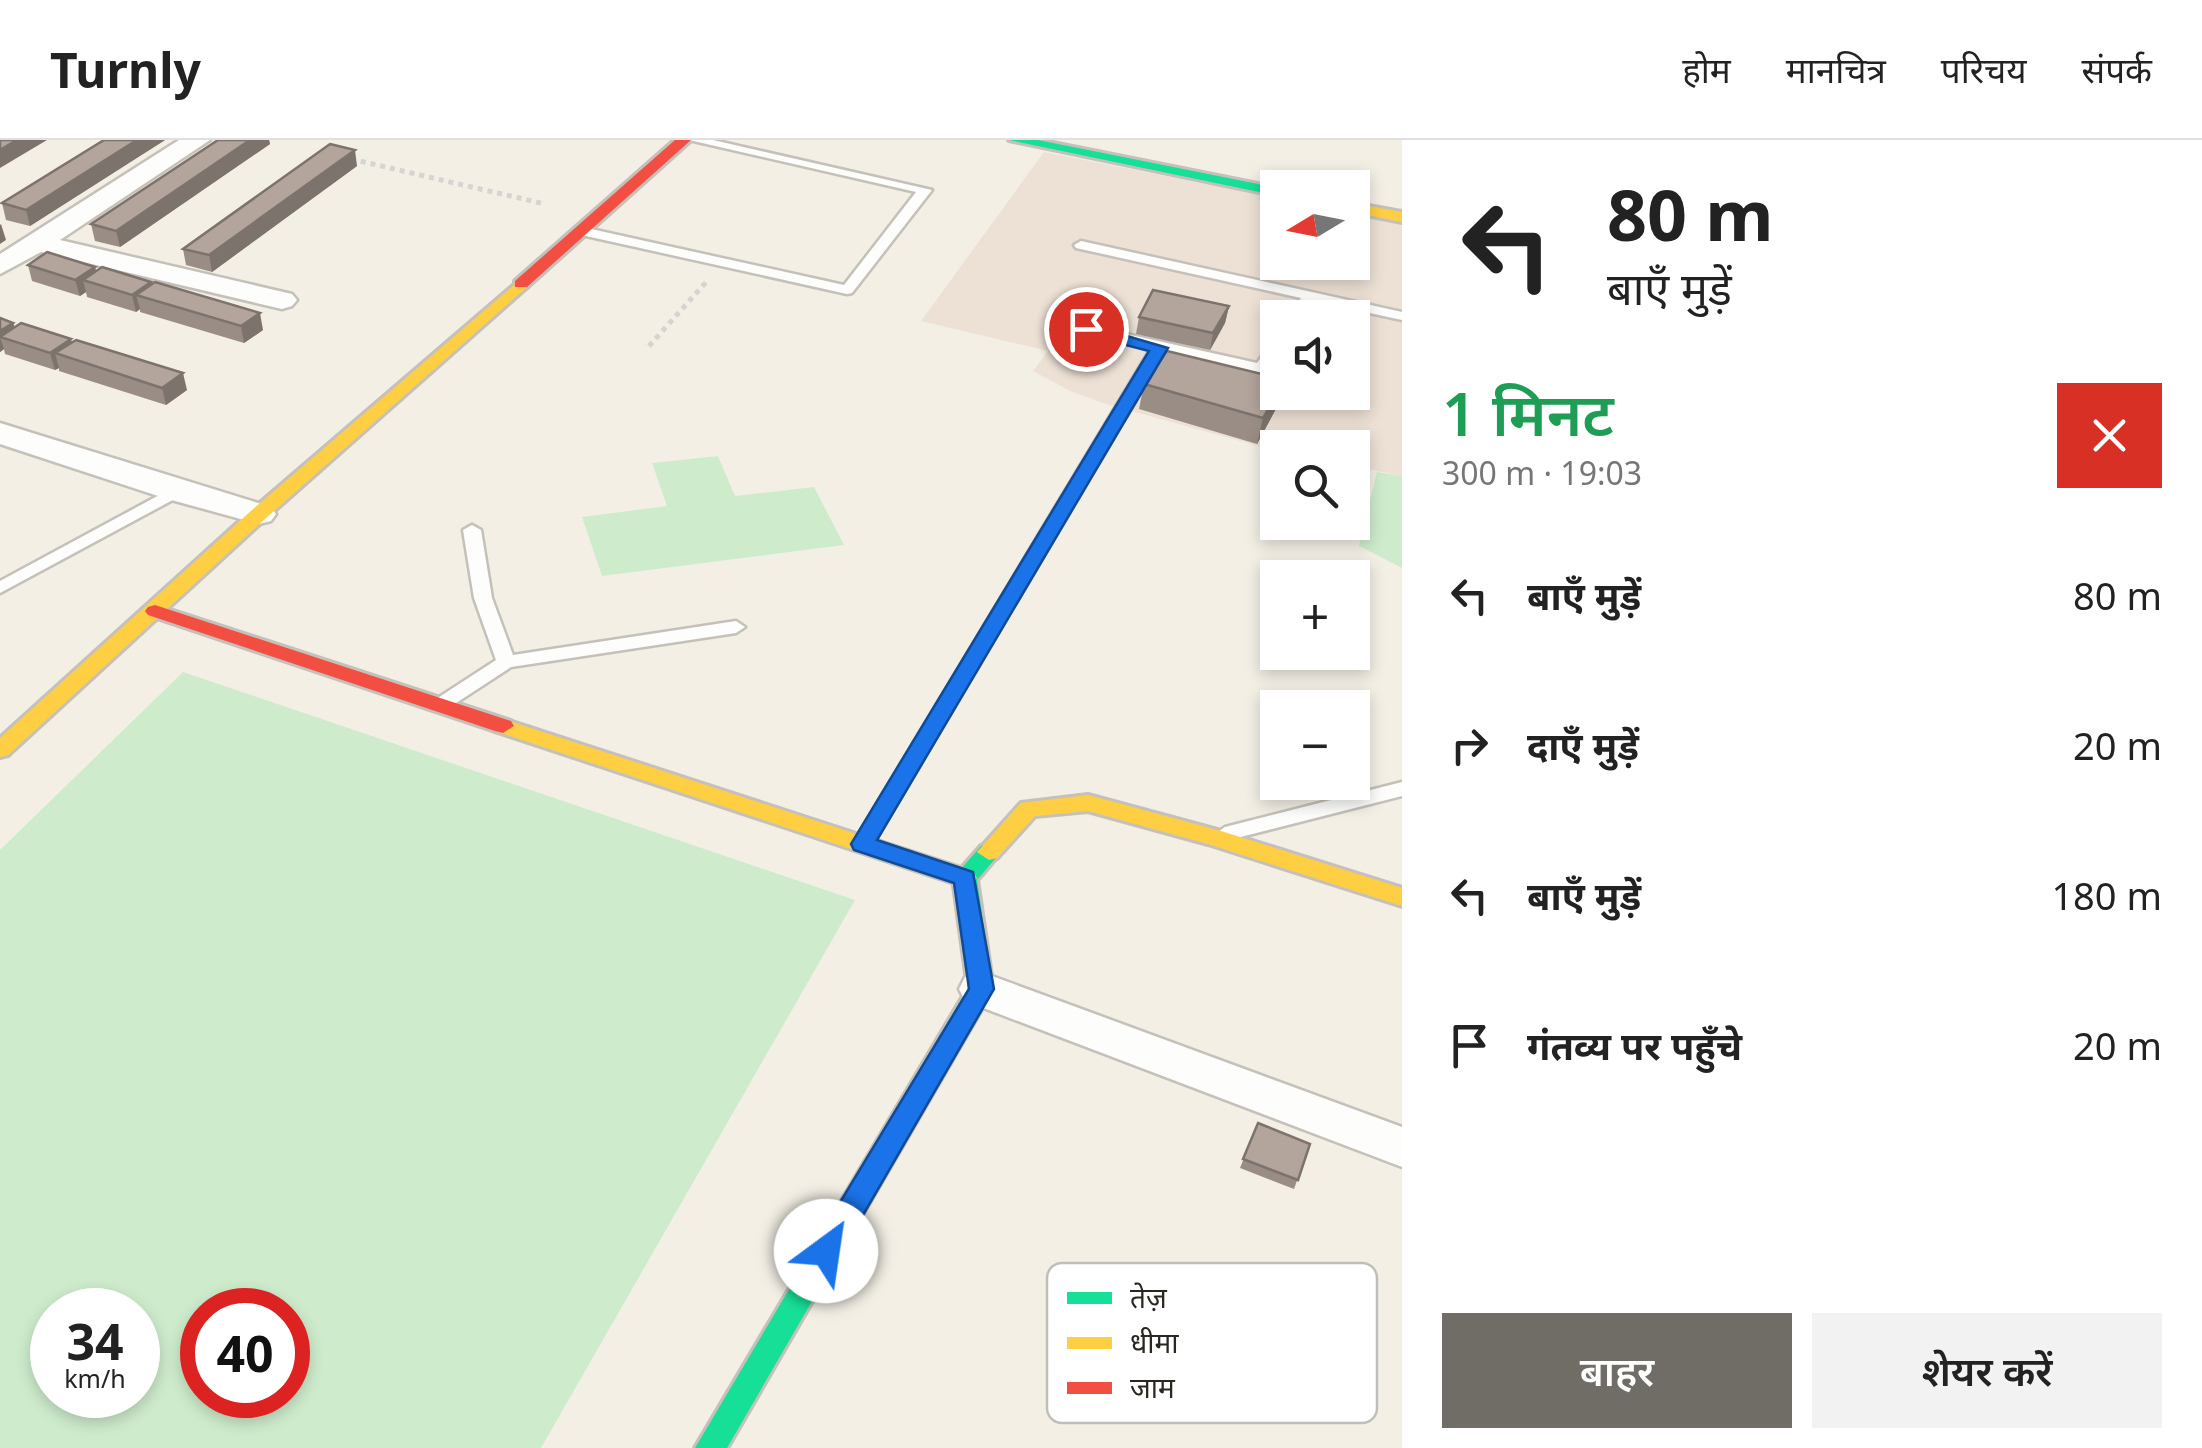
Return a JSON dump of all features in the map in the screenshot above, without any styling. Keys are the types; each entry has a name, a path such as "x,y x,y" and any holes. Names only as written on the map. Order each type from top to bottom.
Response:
{"street":[{"path":"0,266 197,140"},
{"path":"0,750 259,514 684,140"},
{"path":"1016,140 1260,188"},
{"path":"1370,211 1402,217"},
{"path":"37,243 282,300"},
{"path":"0,432 176,492 259,514"},
{"path":"155,612 965,878"},
{"path":"965,878 1029,809 1088,803 1213,837 1402,898"},
{"path":"710,1448 981,989 965,878"},
{"path":"981,989 1402,1146"}],"lane":[{"path":"582,231 847,290 925,190 695,140"},
{"path":"1081,245 1402,316"},
{"path":"1307,300 1310,296"},
{"path":"1086,329 1260,368"},
{"path":"863,844 1159,348"},
{"path":"0,588 176,492"},
{"path":"472,530 482,598 506,662"},
{"path":"440,705 506,662 736,627"},
{"path":"1213,837 1402,788"}],"path":[{"path":"347,158 545,204"},
{"path":"649,346 723,262"}],"shaded area":[{"path":"1044,152 1260,195 1260,280 1370,280 1370,216 1402,223 1402,476 1370,469 1370,430 1260,430 1260,446 1070,391 1033,371 1048,351 921,321"}],"green space":[{"path":"718,456 735,496 814,487 844,545 602,576 582,517 667,506 652,463"},
{"path":"1377,472 1402,476 1402,568 1359,546 1360,540 1370,540 1370,501"},
{"path":"183,672 855,900 541,1448 0,1448 0,850"}],"building":[{"path":"0,140 17,140 0,150"},
{"path":"104,140 137,140 26,210 2,203"},
{"path":"218,140 250,140 116,231 91,224"},
{"path":"330,144 355,150 209,255 183,249"},
{"path":"47,252 95,267 75,280 28,265"},
{"path":"102,267 151,282 132,295 83,280"},
{"path":"155,282 260,313 241,326 136,295"},
{"path":"1153,290 1229,306 1213,333 1139,317"},
{"path":"0,318 13,323 0,331"},
{"path":"21,323 71,339 50,353 0,337"},
{"path":"76,340 183,373 162,388 55,353"},
{"path":"1167,351 1260,374 1260,410 1268,410 1263,418 1144,384"},
{"path":"1258,1123 1310,1144 1298,1180 1243,1159"}],"traffic: fast":[{"path":"1016,140 1260,188"},
{"path":"710,1448 981,989 965,878 989,852"}],"traffic: slow":[{"path":"1370,211 1402,217"},
{"path":"0,750 259,514 521,284"},
{"path":"503,726 965,878"},
{"path":"989,852 1029,809 1088,803 1213,837 1402,897"}],"traffic: jam":[{"path":"521,284 684,140"},
{"path":"155,611 503,726"}],"route":[{"path":"826,1251 981,989 965,878 863,844 1159,348 1086,329"}]}
